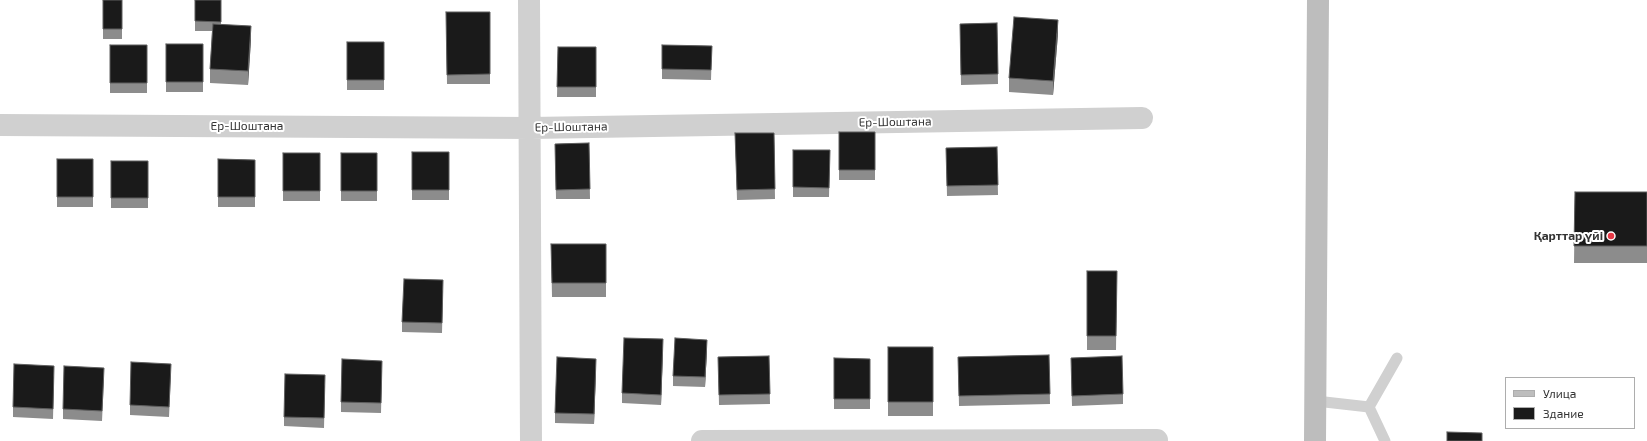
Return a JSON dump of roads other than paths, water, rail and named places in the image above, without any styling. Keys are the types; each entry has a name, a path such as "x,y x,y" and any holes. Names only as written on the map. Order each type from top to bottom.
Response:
{"main road":[{"path":"1315,441 1318,0"}],"street":[{"path":"529,0 531,128 531,441"},
{"name":"Ер-Шоштана","path":"0,125 531,128 1142,118"},
{"path":"702,441 1157,440"}],"lane":[{"path":"1369,407 1397,358"},
{"path":"1316,401 1369,407"},
{"path":"1369,407 1384,441"}],"place":[{"name":"Қарттар үйі","path":"1611,236"}]}
